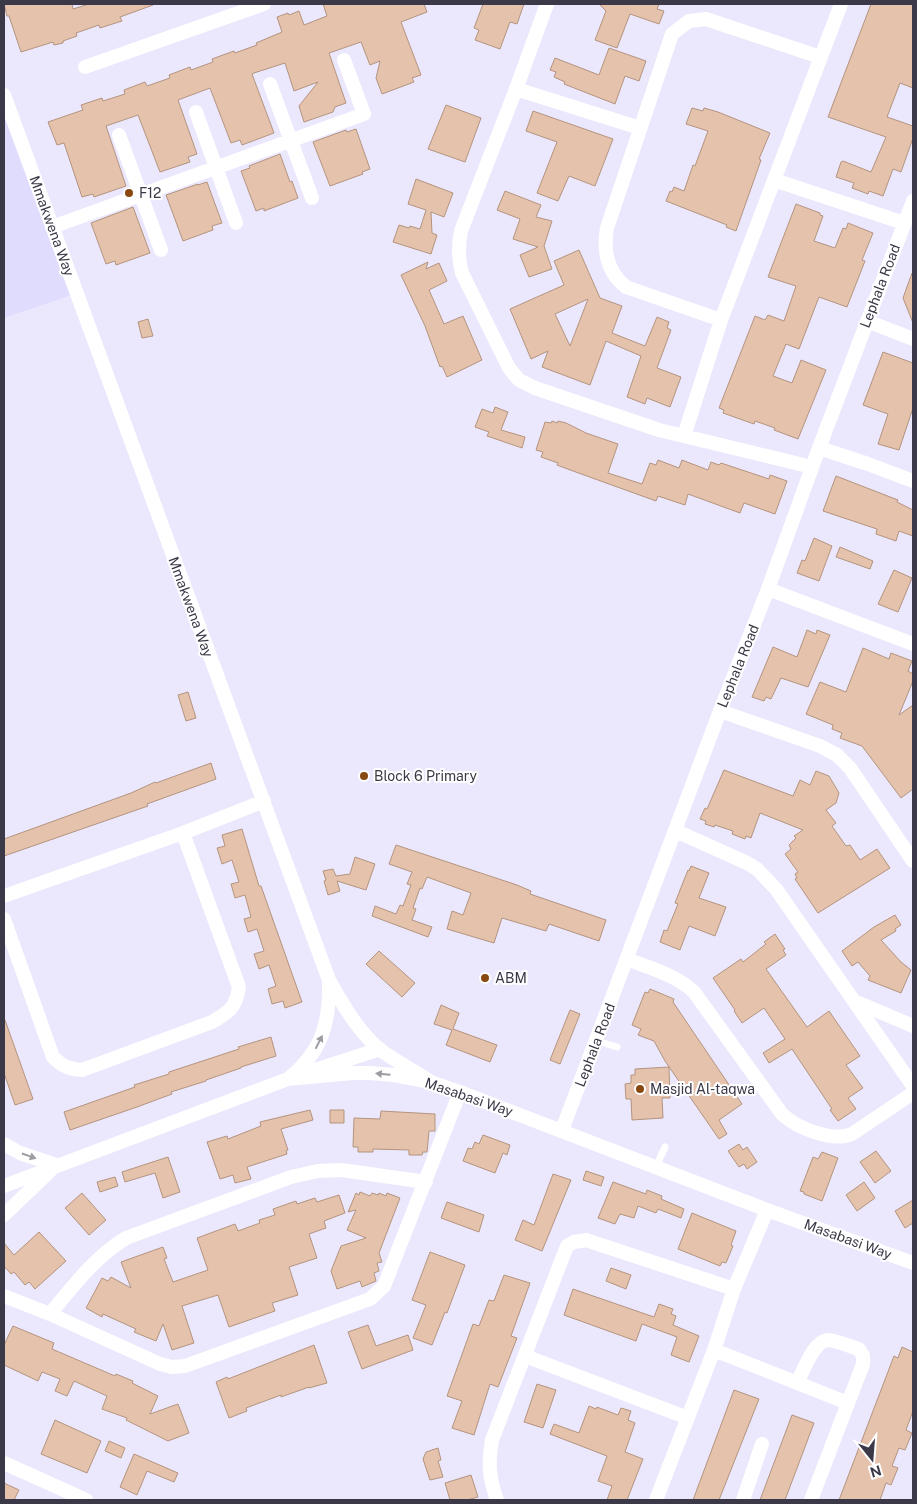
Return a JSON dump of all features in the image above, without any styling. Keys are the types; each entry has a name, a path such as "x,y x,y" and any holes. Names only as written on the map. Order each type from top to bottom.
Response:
{"street":[{"path":"85,68 264,4"},
{"path":"547,4 461,231 458,245 458,259 462,273 509,368 520,380 544,391 659,430 812,467"},
{"path":"684,436 721,320 841,4"},
{"path":"721,320 626,287 611,270 606,256 605,240 607,228 672,34 688,21 706,19 820,57"},
{"path":"52,227 364,114 344,60"},
{"path":"270,84 312,198"},
{"path":"516,89 640,128"},
{"name":"Mmakwena Way","path":"4,95 330,980 346,1009 363,1032 380,1049 432,1082"},
{"path":"196,112 236,222"},
{"path":"119,135 161,250"},
{"path":"774,180 904,224"},
{"name":"Lephala Road","path":"562,1130 913,201"},
{"path":"867,321 913,339"},
{"path":"819,448 913,481"},
{"path":"768,589 913,644"},
{"path":"720,711 820,746 837,756 850,768 913,861"},
{"path":"4,896 182,833 264,801"},
{"path":"676,831 747,863 766,877 913,1086"},
{"path":"4,919 53,1057 62,1066 82,1070 212,1022 227,1014 234,1006 239,987 182,833"},
{"path":"627,959 686,984 694,992 782,1114 799,1126 835,1137 844,1137 852,1134 913,1093"},
{"path":"288,1079 307,1061 318,1046 324,1031 329,1006 330,980"},
{"path":"853,1001 913,1026"},
{"path":"288,1079 380,1049"},
{"name":"Masabasi Way","path":"4,1215 56,1165 288,1079 370,1073 432,1082 562,1130 767,1210 913,1263"},
{"path":"4,1296 50,1314 160,1364 172,1367 184,1366 370,1299 384,1286 460,1092"},
{"path":"4,1144 20,1153 56,1165"},
{"path":"4,1186 56,1165"},
{"path":"50,1314 92,1264 107,1250 126,1238 291,1177 318,1171 341,1170 426,1182"},
{"path":"656,1500 714,1350 734,1290 767,1210"},
{"path":"497,1500 489,1470 492,1440 568,1246 574,1242 586,1240 734,1290"},
{"path":"797,1383 814,1349 828,1340 859,1349 863,1356 863,1364 811,1500"},
{"path":"714,1350 848,1403"},
{"path":"525,1356 688,1418"},
{"path":"742,1500 762,1444"},
{"path":"4,1463 86,1500"}],"lane":[{"path":"597,1041 617,1047"},
{"path":"656,1167 665,1147"}],"shaded area":[{"path":"4,115 72,295 4,318"}],"building":[{"path":"4,4 72,4 73,9 89,4 153,5 120,17 122,21 100,28 99,25 76,33 77,36 63,41 63,43 54,45 53,42 21,52"},
{"path":"323,4 424,4 427,12 401,22 421,75 412,78 414,82 382,94 376,78 380,61 370,65 361,42 329,53 346,103 335,107 333,112 304,122 299,106 318,82 294,91 285,63 254,73 252,74 274,133 242,145 240,140 231,143 210,88 178,100 197,154 188,157 190,162 160,172 138,115 106,126 126,186 94,197 93,194 82,197 64,143 57,145 48,122 83,110 81,105 102,98 103,101 125,94 124,90 145,82 147,86 170,78 169,75 190,67 191,70 213,62 212,59 257,45 256,43 282,32 277,17 299,11 304,25 327,16"},
{"path":"483,4 524,4 517,24 510,22 500,49 475,40 479,30 474,28"},
{"path":"599,4 659,4 657,9 664,11 659,24 630,14 617,48 595,40 606,11"},
{"path":"871,4 913,4 913,88 900,83 887,117 913,126 913,138 901,172 893,169 883,196 869,191 868,194 852,188 854,183 836,177 843,161 871,172 886,137 828,117"},
{"path":"609,48 646,61 639,81 625,76 615,104 564,84 565,82 554,77 556,72 550,70 555,58 599,75"},
{"path":"446,105 481,118 465,162 428,149"},
{"path":"692,108 703,111 704,108 718,112 770,133 759,159 761,160 736,231 726,227 727,225 666,201 674,187 684,191 708,131 686,124"},
{"path":"533,111 613,139 595,186 569,176 558,201 537,193 557,142 526,131"},
{"path":"356,129 370,169 362,172 363,174 330,186 313,142 346,130 347,132"},
{"path":"280,154 298,198 264,211 264,208 256,211 241,171"},
{"path":"416,179 453,193 444,217 431,212 432,233 437,235 431,254 393,242 399,225 420,229 426,210 408,204"},
{"path":"207,182 222,223 212,226 213,230 183,241 166,195"},
{"path":"505,191 541,205 536,217 552,221 544,246 552,269 529,277 520,255 538,247 513,239 520,219 497,210"},
{"path":"796,204 820,213 823,216 814,241 835,248 843,228 846,229 848,223 873,233 862,260 865,261 847,307 819,297 799,349 786,344 773,376 792,383 801,360 826,370 798,439 755,421 754,424 723,413 724,410 719,408 755,316 765,320 768,315 784,321 796,286 768,277"},
{"path":"133,207 150,253 116,265 115,261 106,264 91,223"},
{"path":"579,250 600,298 622,306 612,333 645,346 657,317 669,322 667,328 671,330 657,368 681,377 670,407 647,398 645,404 627,397 641,356 606,341 590,385 542,367 548,351 531,359 510,309 564,285 554,261","holes":["588,299 570,346 555,314"]},
{"path":"428,262 426,269 439,263 447,281 429,290 444,324 463,316 482,360 447,377 442,366 440,367 425,326 401,275"},
{"path":"913,273 913,323 903,298"},
{"path":"148,319 153,336 142,338 138,322"},
{"path":"883,352 913,363 913,408 899,450 878,444 888,414 863,405"},
{"path":"495,407 508,412 501,430 525,437 522,448 487,436 489,432 475,427 482,409 493,413"},
{"path":"552,421 566,423 586,433 618,444 608,473 642,484 650,463 656,465 658,460 679,468 682,460 708,470 711,462 719,465 721,463 769,479 770,475 787,481 775,514 744,503 740,513 688,494 685,505 658,496 656,501 557,465 558,463 541,457 543,452 536,450 545,422 551,423"},
{"path":"836,476 898,500 897,502 913,510 913,536 899,531 896,541 876,534 877,529 823,511"},
{"path":"814,538 832,546 819,581 797,573 802,560 805,561"},
{"path":"840,547 873,561 870,569 836,557"},
{"path":"894,570 912,578 898,612 878,604"},
{"path":"807,630 816,634 817,630 830,635 808,687 781,678 771,699 766,697 764,701 752,697 773,647 797,657"},
{"path":"863,648 889,659 891,653 912,661 908,671 913,674 913,681 899,715 913,705 913,789 901,798 862,746 840,738 842,733 832,729 833,725 806,714 820,682 846,692"},
{"path":"188,692 196,718 186,721 178,695"},
{"path":"211,763 216,779 147,804 148,806 4,856 4,839"},
{"path":"724,770 793,796 800,780 810,785 816,771 829,776 839,793 836,803 826,810 836,823 832,826 846,846 850,845 860,860 877,849 890,868 818,913 795,879 797,878 795,874 798,872 785,854 791,849 789,845 796,838 794,836 803,830 760,813 751,838 746,836 745,839 732,834 733,831 705,824 706,821 700,819 705,808 707,809"},
{"path":"242,829 259,886 261,886 302,1002 285,1008 283,1001 272,1004 268,989 276,986 269,965 259,969 254,954 264,951 257,929 248,932 244,919 251,917 245,895 235,898 231,884 239,882 232,860 222,864 217,848 225,846 222,835"},
{"path":"396,845 517,885 531,891 530,894 606,920 599,941 549,924 546,931 502,918 494,943 447,929 452,911 463,915 471,893 427,877 422,889 420,888 413,908 416,909 412,920 432,927 428,937 372,916 375,906 396,914 400,905 403,906 411,885 407,884 412,872 389,864"},
{"path":"355,857 375,864 366,890 337,881 340,891 328,895 323,871 333,869 336,876 350,874"},
{"path":"691,866 709,873 699,898 726,907 715,936 689,926 680,950 660,942 664,930 667,931 678,904 675,903"},
{"path":"895,915 901,925 895,929 896,931 881,940 911,970 901,993 868,980 870,976 858,962 852,966 842,951 874,927"},
{"path":"775,934 785,949 783,950 786,955 766,969 807,1027 829,1011 860,1056 846,1065 863,1088 848,1098 856,1109 838,1121 792,1049 769,1063 763,1053 785,1039 764,1008 742,1023 713,978 741,959 743,962 766,944 764,942"},
{"path":"379,951 415,983 402,997 366,964"},
{"path":"650,989 674,999 673,1002 742,1104 719,1120 727,1134 719,1139 665,1061 654,1041 638,1035 641,1029 632,1025 645,992 648,993"},
{"path":"441,1005 459,1013 453,1029 497,1045 490,1062 446,1045 452,1030 434,1024"},
{"path":"570,1010 580,1014 560,1064 550,1060"},
{"path":"5,1020 33,1099 15,1105 4,1073"},
{"path":"271,1037 276,1056 171,1092 172,1094 70,1130 64,1112 135,1087 134,1085 169,1074 169,1072 239,1049 238,1047"},
{"path":"669,1067 670,1098 662,1098 663,1118 632,1120 631,1099 626,1099 625,1084 631,1083 631,1075 635,1075 635,1069"},
{"path":"310,1110 313,1120 281,1129 288,1150 286,1151 287,1154 247,1167 251,1179 235,1183 233,1175 220,1179 207,1142 227,1136 228,1139 261,1126 260,1122"},
{"path":"330,1110 344,1110 344,1123 330,1123"},
{"path":"381,1111 435,1114 435,1131 429,1131 427,1152 423,1152 422,1155 409,1155 409,1150 373,1149 373,1152 358,1152 358,1147 353,1147 354,1118 380,1119"},
{"path":"483,1135 510,1145 507,1155 503,1153 495,1173 463,1161 468,1148 472,1149 475,1142 479,1144"},
{"path":"739,1144 743,1150 747,1147 757,1162 747,1169 744,1164 739,1167 728,1151"},
{"path":"876,1151 891,1171 875,1183 860,1162"},
{"path":"822,1152 838,1158 822,1201 800,1191 813,1157 818,1159"},
{"path":"168,1157 180,1192 163,1198 155,1173 125,1182 122,1172"},
{"path":"586,1171 604,1177 601,1186 583,1180"},
{"path":"553,1174 571,1180 542,1251 515,1240 523,1220 534,1225"},
{"path":"115,1177 118,1186 100,1192 97,1182"},
{"path":"613,1182 646,1194 647,1190 662,1196 661,1199 684,1209 681,1218 658,1209 656,1213 638,1206 634,1218 620,1214 615,1224 598,1218"},
{"path":"864,1182 875,1198 857,1211 846,1195"},
{"path":"360,1192 370,1196 372,1193 378,1195 379,1193 386,1196 387,1193 400,1198 379,1253 382,1262 377,1263 379,1271 374,1273 376,1281 362,1287 360,1281 337,1289 331,1271 341,1246 366,1238 347,1230 356,1210 348,1212 356,1193 359,1195"},
{"path":"82,1193 106,1220 89,1235 65,1208"},
{"path":"339,1195 345,1213 324,1221 326,1228 309,1234 317,1258 289,1267 298,1295 272,1303 275,1311 229,1327 218,1295 182,1306 194,1343 172,1350 163,1324 156,1341 134,1332 136,1329 103,1314 102,1317 86,1308 102,1278 108,1281 111,1277 131,1288 121,1262 163,1247 167,1258 164,1259 173,1282 208,1270 197,1238 235,1224 238,1231 260,1223 259,1220 275,1215 273,1209 296,1201 297,1204 315,1198 317,1202"},
{"path":"913,1200 913,1223 905,1228 895,1211"},
{"path":"447,1202 484,1215 479,1232 441,1218"},
{"path":"692,1213 736,1231 731,1245 733,1246 726,1263 722,1262 720,1266 678,1249"},
{"path":"39,1232 66,1261 35,1289 29,1282 25,1285 14,1272 11,1274 4,1266 4,1243 14,1255"},
{"path":"430,1252 465,1265 447,1313 445,1312 432,1345 413,1338 426,1305 412,1300"},
{"path":"611,1268 631,1275 626,1289 606,1281"},
{"path":"504,1275 530,1283 511,1336 517,1338 498,1387 490,1384 474,1435 452,1428 462,1401 447,1396 473,1324 479,1326 489,1300 494,1301"},
{"path":"573,1289 654,1317 659,1304 673,1309 671,1314 676,1316 673,1325 699,1336 689,1362 671,1355 677,1337 642,1324 636,1341 564,1315"},
{"path":"368,1325 376,1346 408,1335 413,1350 362,1369 348,1332"},
{"path":"13,1326 54,1343 52,1349 115,1376 116,1374 133,1381 132,1383 158,1396 150,1414 178,1404 189,1433 168,1441 126,1420 127,1418 102,1409 107,1396 74,1381 67,1396 55,1391 60,1379 42,1372 38,1381 4,1365 4,1345"},
{"path":"314,1345 327,1383 281,1397 281,1395 246,1408 247,1411 229,1418 216,1382"},
{"path":"902,1347 913,1352 913,1411 906,1430 912,1433 905,1450 899,1448 892,1466 898,1468 891,1485 886,1483 880,1500 839,1500 894,1356 898,1358"},
{"path":"537,1384 556,1390 543,1428 524,1422"},
{"path":"734,1390 759,1399 719,1500 693,1500"},
{"path":"589,1406 618,1415 621,1408 631,1411 628,1420 635,1423 625,1452 643,1459 627,1500 607,1500 612,1486 598,1481 607,1456 550,1434 554,1424 579,1433"},
{"path":"792,1415 814,1423 785,1500 760,1500"},
{"path":"55,1420 101,1441 87,1473 41,1454"},
{"path":"109,1441 125,1448 121,1458 105,1451"},
{"path":"438,1448 441,1460 438,1461 443,1477 430,1480 423,1459 426,1452"},
{"path":"134,1454 178,1473 174,1482 147,1471 137,1495 120,1487"},
{"path":"471,1475 478,1497 467,1500 450,1500 445,1483"},
{"path":"4,1483 19,1490 14,1500 4,1500"}],"place":[{"name":"F12","path":"129,193"},
{"name":"Block 6 Primary","path":"364,776"},
{"name":"ABM","path":"485,978"},
{"name":"Masjid Al-taqwa","path":"640,1089"}]}
